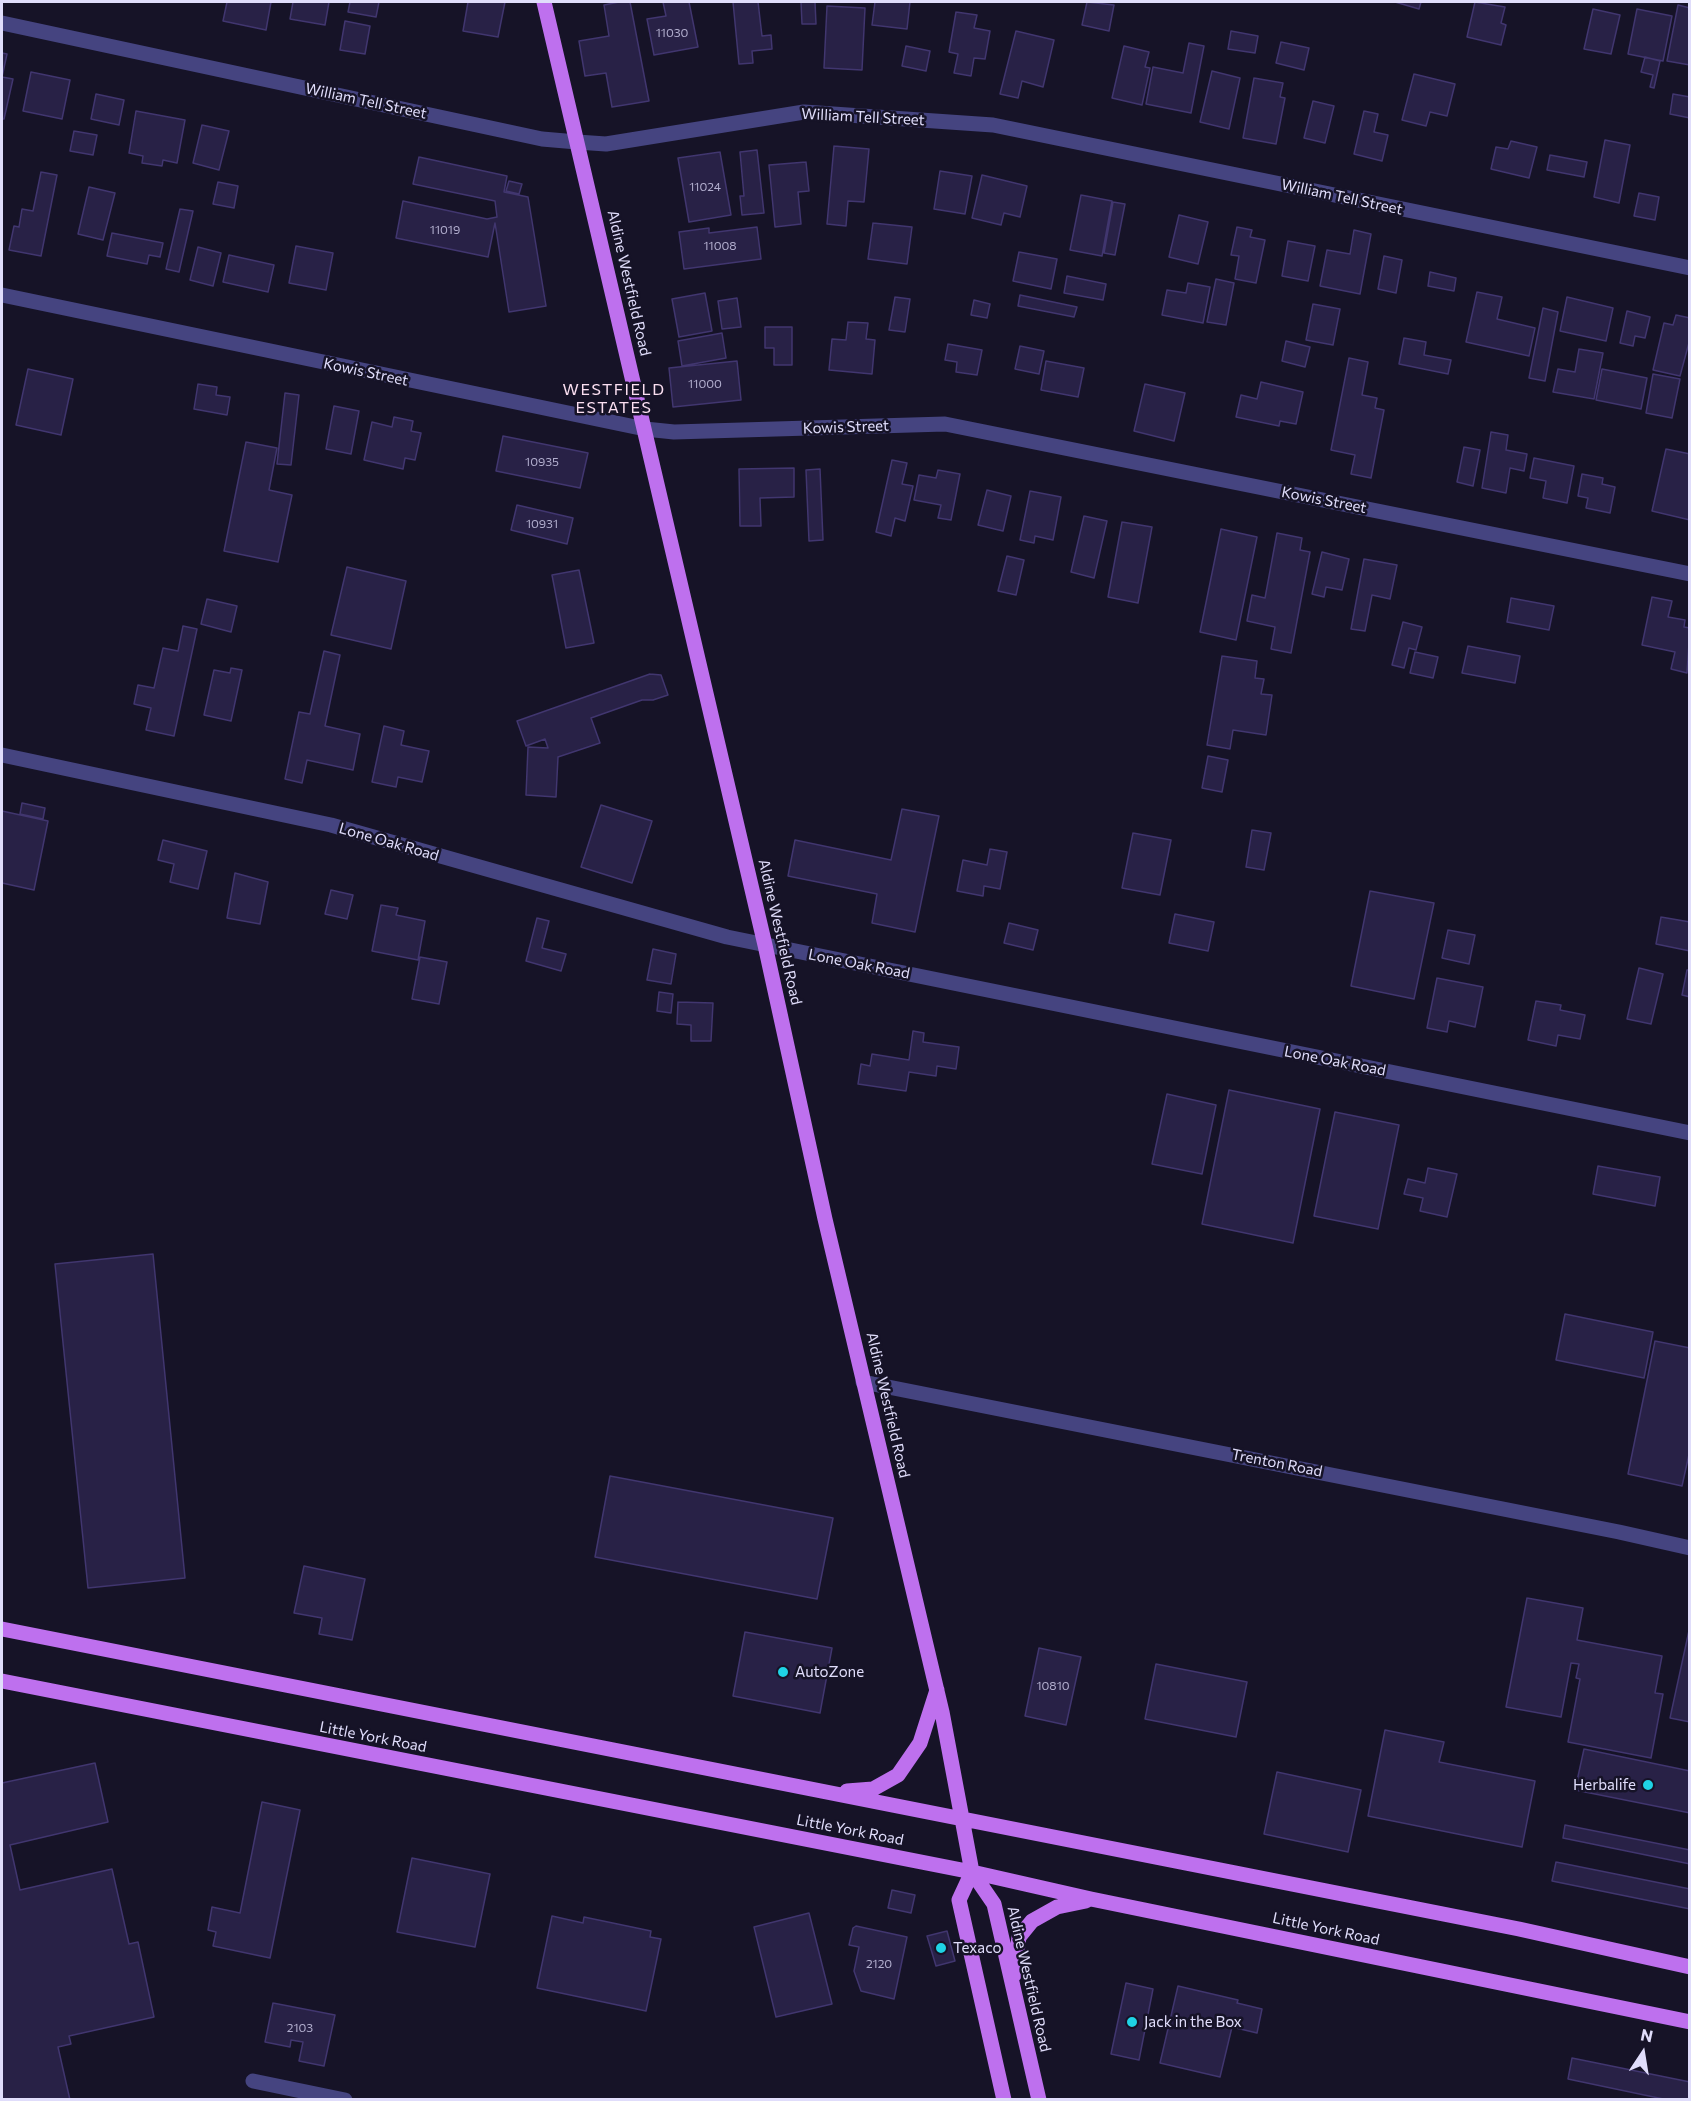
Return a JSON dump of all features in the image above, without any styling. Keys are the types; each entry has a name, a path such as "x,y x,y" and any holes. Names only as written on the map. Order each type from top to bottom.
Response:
{"main road":[{"name":"Aldine Westfield Road","path":"544,2 765,945 863,1382 937,1690 972,1872 994,1904 1039,2100"},
{"path":"2,1629 1519,1929 1689,1967"},
{"name":"Little York Road","path":"2,1681 972,1872 1091,1899 1689,2022"},
{"path":"824,1792 873,1790 898,1775 920,1743 937,1690"},
{"path":"972,1872 959,1900 1004,2100"},
{"path":"1012,1984 1019,1937 1032,1921 1057,1907 1091,1899"}],"street":[{"name":"William Tell Street","path":"2,23 542,139 606,144 804,112 993,125 1689,268"},
{"name":"Kowis Street","path":"2,295 645,429 674,432 945,424 1689,574"},
{"name":"Lone Oak Road","path":"2,755 331,825 727,937 1689,1133"},
{"name":"Trenton Road","path":"863,1382 1619,1532 1689,1548"},
{"path":"253,2081 345,2100"}],"building":[{"path":"227,2 271,2 266,30 223,21"},
{"path":"293,2 329,2 325,25 290,19"},
{"path":"350,2 379,2 376,17 348,12"},
{"path":"468,2 505,2 498,37 463,31"},
{"path":"630,2 649,101 612,107 606,73 585,76 579,41 609,36 604,5"},
{"path":"663,2 689,2 698,47 654,55 647,19 666,16"},
{"path":"733,2 758,2 762,36 771,35 772,49 752,51 753,63 739,64"},
{"path":"801,2 815,2 816,24 802,24"},
{"path":"875,2 910,2 907,29 872,25"},
{"path":"1087,2 1114,5 1109,31 1082,25"},
{"path":"1395,2 1421,2 1419,9"},
{"path":"1475,2 1505,7 1501,23 1506,25 1501,45 1467,37"},
{"path":"1678,5 1690,8 1690,65 1667,61"},
{"path":"827,6 865,8 862,70 824,68"},
{"path":"1593,9 1620,15 1611,54 1584,49"},
{"path":"1637,9 1672,16 1663,61 1628,54"},
{"path":"956,12 977,15 974,28 990,31 985,59 974,58 971,76 954,73 958,54 949,52"},
{"path":"345,21 370,26 365,54 340,50"},
{"path":"1016,31 1054,40 1043,87 1022,81 1018,98 1000,94"},
{"path":"1231,31 1258,36 1255,53 1228,49"},
{"path":"1281,42 1309,48 1304,70 1276,63"},
{"path":"1189,43 1204,46 1191,113 1146,104 1153,67 1183,73"},
{"path":"906,46 930,51 926,71 902,66"},
{"path":"1124,46 1149,52 1145,67 1150,68 1142,105 1112,98"},
{"path":"2,53 7,54 2,77"},
{"path":"1645,57 1660,61 1654,88 1650,87 1653,75 1641,72"},
{"path":"1212,71 1240,78 1229,129 1200,122"},
{"path":"31,72 70,80 62,119 23,111"},
{"path":"1414,74 1455,84 1447,116 1430,112 1426,126 1402,120"},
{"path":"2,77 13,79 4,119 2,119"},
{"path":"1254,78 1283,83 1280,97 1285,98 1276,144 1243,138"},
{"path":"96,94 124,100 119,125 91,119"},
{"path":"1673,94 1690,97 1690,118 1670,114"},
{"path":"1313,101 1334,106 1325,143 1304,138"},
{"path":"136,111 185,120 177,163 163,160 162,166 142,163 143,156 129,153"},
{"path":"1364,111 1378,114 1374,132 1388,135 1382,161 1354,154"},
{"path":"202,125 229,131 219,170 193,163"},
{"path":"74,131 97,135 93,155 70,151"},
{"path":"1605,140 1630,145 1619,203 1594,197"},
{"path":"1511,141 1537,147 1529,178 1491,169 1496,147 1508,149"},
{"path":"834,146 869,149 864,202 848,201 846,226 827,224"},
{"path":"757,150 764,213 742,215 740,196 744,196 740,152"},
{"path":"720,152 731,215 689,222 678,158"},
{"path":"1550,155 1587,162 1584,177 1547,170"},
{"path":"419,157 507,176 504,192 528,197 546,306 509,312 495,223 488,257 396,238 403,201 487,219 497,217 495,201 413,184"},
{"path":"806,162 809,191 798,192 801,224 775,227 769,165"},
{"path":"940,171 972,176 965,214 934,209"},
{"path":"41,172 57,175 41,256 9,250 14,226 19,227 22,209 33,211"},
{"path":"982,175 1027,186 1020,217 1004,213 1001,225 972,218"},
{"path":"509,181 522,184 519,194 506,191"},
{"path":"218,182 238,186 234,208 213,204"},
{"path":"89,187 115,193 103,240 78,234"},
{"path":"1639,193 1659,197 1655,220 1634,216"},
{"path":"1081,195 1112,201 1102,256 1070,250"},
{"path":"1113,202 1125,204 1115,255 1104,253"},
{"path":"180,209 193,211 179,272 166,269"},
{"path":"1179,215 1208,222 1198,264 1169,257"},
{"path":"873,223 912,227 907,264 868,259"},
{"path":"757,227 761,259 684,269 679,232 709,228 709,233"},
{"path":"1237,227 1252,230 1250,237 1265,240 1256,283 1235,279 1239,256 1231,255"},
{"path":"1354,230 1371,234 1360,294 1320,286 1327,250 1350,254"},
{"path":"112,233 163,243 160,257 149,255 147,264 107,256"},
{"path":"1288,241 1315,246 1308,281 1282,276"},
{"path":"296,246 333,253 326,290 289,283"},
{"path":"198,247 221,253 213,286 190,280"},
{"path":"1019,252 1057,259 1051,289 1013,281"},
{"path":"229,255 274,265 268,292 223,282"},
{"path":"1384,256 1402,260 1396,293 1378,289"},
{"path":"1430,272 1456,278 1454,291 1428,286"},
{"path":"1067,276 1106,284 1103,300 1064,293"},
{"path":"1216,279 1234,283 1226,325 1207,322"},
{"path":"1188,283 1210,287 1203,323 1162,315 1167,290 1186,293"},
{"path":"1477,292 1502,297 1497,319 1535,328 1529,356 1466,342"},
{"path":"705,293 712,331 679,337 672,299"},
{"path":"1020,295 1077,307 1074,317 1018,306"},
{"path":"895,297 910,299 905,332 889,330"},
{"path":"1567,297 1613,308 1606,341 1560,331"},
{"path":"737,298 741,327 722,329 718,301"},
{"path":"974,300 990,304 987,318 971,315"},
{"path":"1313,304 1340,309 1333,345 1306,340"},
{"path":"1543,308 1558,312 1545,381 1529,378"},
{"path":"1627,311 1650,317 1645,338 1635,336 1633,346 1620,343"},
{"path":"1676,315 1690,318 1690,339 1680,376 1653,370 1664,323 1673,325"},
{"path":"848,322 868,323 866,339 875,340 872,374 829,370 832,339 846,340"},
{"path":"765,327 792,327 792,365 774,365 774,348 765,348"},
{"path":"722,333 726,358 682,366 678,341"},
{"path":"1404,338 1426,342 1424,355 1451,360 1448,374 1399,364"},
{"path":"1286,341 1310,347 1305,367 1282,361"},
{"path":"948,344 982,350 977,375 956,372 957,362 945,360"},
{"path":"1020,346 1044,351 1039,374 1015,369"},
{"path":"1579,349 1603,353 1594,399 1553,392 1558,369 1575,372"},
{"path":"1349,358 1368,362 1362,395 1377,398 1375,408 1384,410 1371,478 1351,474 1355,455 1331,450"},
{"path":"737,361 741,400 673,407 669,368"},
{"path":"1046,361 1084,368 1078,397 1041,390"},
{"path":"28,369 73,379 61,435 16,425"},
{"path":"1602,369 1647,378 1641,409 1596,400"},
{"path":"1653,374 1680,379 1672,418 1646,413"},
{"path":"1261,382 1303,392 1296,424 1280,421 1279,426 1236,417 1241,395 1257,399"},
{"path":"198,384 217,387 216,395 230,397 227,415 194,409"},
{"path":"1145,384 1185,393 1174,441 1134,431"},
{"path":"285,393 299,395 291,465 277,464"},
{"path":"334,406 359,411 351,454 326,449"},
{"path":"394,417 413,421 411,431 421,433 415,460 405,458 403,469 364,460 372,422 392,427"},
{"path":"1491,432 1508,435 1506,450 1527,454 1524,471 1510,468 1506,493 1482,488"},
{"path":"503,436 588,453 580,488 496,471"},
{"path":"246,442 277,448 269,490 292,495 278,562 224,551"},
{"path":"1464,447 1480,450 1473,486 1457,482"},
{"path":"1666,449 1690,454 1690,520 1652,511"},
{"path":"1534,458 1574,466 1567,503 1543,498 1546,481 1530,478"},
{"path":"892,460 907,463 902,484 913,486 905,521 895,518 891,536 876,532"},
{"path":"794,468 794,497 760,498 761,526 740,526 739,469"},
{"path":"820,469 823,540 809,541 806,470"},
{"path":"938,470 960,474 951,520 938,518 941,505 914,500 919,475 936,478"},
{"path":"1582,474 1603,478 1602,484 1615,487 1610,513 1586,508 1588,498 1578,496"},
{"path":"987,490 1011,496 1003,531 978,525"},
{"path":"1030,491 1061,497 1053,540 1035,536 1034,543 1020,540"},
{"path":"517,505 573,518 567,544 511,530"},
{"path":"1084,516 1107,521 1094,578 1071,572"},
{"path":"1122,522 1152,527 1138,603 1108,597"},
{"path":"1221,529 1257,537 1236,640 1200,632"},
{"path":"1277,533 1302,538 1300,550 1310,552 1291,653 1271,649 1275,627 1247,621 1252,595 1265,598"},
{"path":"1322,552 1349,559 1342,590 1326,587 1324,597 1312,594"},
{"path":"1007,556 1024,560 1016,595 998,591"},
{"path":"1364,559 1397,565 1390,599 1372,595 1365,631 1351,629"},
{"path":"347,567 406,581 391,649 331,635"},
{"path":"579,570 594,643 566,648 552,575"},
{"path":"1652,597 1672,601 1668,617 1685,620 1684,627 1690,628 1687,673 1671,669 1675,652 1642,645"},
{"path":"1511,598 1554,606 1549,630 1507,622"},
{"path":"207,599 237,606 231,632 201,624"},
{"path":"1403,622 1422,627 1416,650 1409,648 1404,668 1392,665"},
{"path":"183,626 197,629 174,736 146,730 151,708 134,704 138,685 154,688 163,648 178,651"},
{"path":"1468,646 1520,656 1515,683 1462,673"},
{"path":"324,651 340,655 325,726 360,734 353,770 307,760 302,783 285,779 299,712 310,714"},
{"path":"1415,652 1438,657 1433,678 1410,673"},
{"path":"1222,656 1257,661 1255,678 1264,679 1261,694 1272,695 1266,735 1233,730 1230,749 1207,745"},
{"path":"231,668 242,670 231,721 204,715 214,670 230,673"},
{"path":"650,674 661,675 668,695 653,700 642,700 591,718 600,743 558,757 556,797 526,795 528,747 548,748 545,739 526,746 517,721"},
{"path":"384,726 404,731 401,745 429,751 422,782 398,777 396,787 372,782"},
{"path":"1208,756 1228,760 1222,792 1202,788"},
{"path":"22,803 45,808 43,819 20,814"},
{"path":"601,805 652,821 632,883 581,867"},
{"path":"902,809 939,816 915,932 872,923 877,894 788,876 795,840 891,860"},
{"path":"2,811 48,821 34,890 2,883"},
{"path":"1252,830 1271,833 1264,870 1246,867"},
{"path":"1133,833 1171,840 1160,895 1122,888"},
{"path":"163,840 207,851 198,889 170,882 174,864 158,860"},
{"path":"990,849 1007,852 1000,889 984,886 983,896 957,891 963,860 987,865"},
{"path":"235,873 268,882 260,924 227,918"},
{"path":"331,890 353,895 347,919 325,914"},
{"path":"1370,891 1434,903 1414,999 1351,986"},
{"path":"381,905 398,908 396,915 425,921 418,960 372,951"},
{"path":"1175,914 1214,922 1208,951 1169,943"},
{"path":"1661,917 1690,922 1690,951 1656,944"},
{"path":"537,918 549,921 542,948 566,954 561,971 526,961"},
{"path":"1009,923 1038,930 1033,950 1004,943"},
{"path":"1448,930 1475,935 1469,964 1442,958"},
{"path":"653,949 676,954 671,984 647,980"},
{"path":"420,957 447,962 439,1004 412,999"},
{"path":"1639,968 1663,974 1651,1024 1627,1019"},
{"path":"1687,970 1690,970 1690,997 1682,995"},
{"path":"1437,978 1483,987 1475,1027 1449,1021 1447,1032 1427,1028"},
{"path":"659,992 673,994 671,1013 657,1011"},
{"path":"1536,1001 1561,1005 1560,1010 1585,1015 1580,1039 1558,1035 1556,1046 1528,1040"},
{"path":"678,1002 713,1003 711,1041 691,1041 691,1025 677,1024"},
{"path":"913,1031 924,1033 923,1042 959,1047 956,1069 937,1066 936,1076 909,1072 906,1091 858,1084 861,1064 870,1066 872,1054 909,1060"},
{"path":"1229,1090 1320,1109 1293,1243 1202,1224"},
{"path":"1167,1094 1216,1105 1202,1174 1152,1164"},
{"path":"1335,1112 1399,1125 1378,1229 1314,1216"},
{"path":"1598,1166 1660,1177 1655,1206 1593,1194"},
{"path":"1428,1168 1457,1174 1447,1217 1420,1211 1423,1198 1404,1194 1408,1179 1425,1183"},
{"path":"153,1254 185,1578 88,1588 55,1264"},
{"path":"1565,1314 1653,1332 1644,1378 1556,1360"},
{"path":"1655,1341 1690,1348 1690,1450 1682,1486 1628,1474"},
{"path":"610,1476 833,1518 817,1599 595,1557"},
{"path":"304,1566 365,1579 352,1640 319,1634 322,1618 294,1613"},
{"path":"1527,1598 1583,1608 1577,1640 1662,1656 1655,1693 1663,1694 1651,1758 1568,1742 1580,1679 1576,1678 1579,1664 1571,1663 1561,1717 1506,1707"},
{"path":"1690,1626 1690,1722 1670,1718"},
{"name":"AutoZone","path":"745,1632 832,1648 820,1713 733,1696"},
{"path":"1039,1648 1081,1657 1066,1725 1025,1716"},
{"path":"1156,1664 1247,1682 1236,1737 1145,1719"},
{"path":"1385,1730 1444,1742 1439,1762 1535,1781 1522,1847 1368,1816"},
{"path":"1584,1749 1690,1771 1690,1813 1575,1790"},
{"path":"95,1763 108,1822 10,1845 20,1890 112,1869 129,1944 138,1942 154,2017 69,2036 71,2044 58,2047 70,2100 2,2100 2,1783"},
{"path":"1277,1772 1361,1790 1348,1852 1264,1834"},
{"path":"262,1802 300,1810 270,1958 213,1946 216,1932 208,1930 212,1907 240,1913"},
{"path":"1565,1825 1690,1850 1690,1864 1563,1838"},
{"path":"412,1858 490,1874 475,1947 397,1932"},
{"path":"1556,1862 1690,1889 1690,1909 1552,1881"},
{"path":"892,1890 915,1895 911,1913 888,1908"},
{"path":"809,1913 832,2004 776,2017 754,1927"},
{"path":"552,1916 583,1923 584,1917 651,1931 650,1937 661,1939 646,2011 537,1988"},
{"path":"856,1926 907,1937 894,1999 861,1991 854,1971 859,1947 849,1945 853,1928"},
{"name":"Texaco","path":"947,1931 955,1961 936,1966 927,1936"},
{"name":"Jack in the Box","path":"1126,1983 1153,1989 1139,2060 1111,2054"},
{"path":"1178,1986 1238,2000 1237,2003 1262,2009 1257,2033 1232,2027 1220,2077 1160,2063"},
{"path":"273,2003 335,2015 324,2066 299,2061 303,2042 291,2040 290,2047 265,2042"},
{"path":"1572,2058 1690,2082 1690,2100 1668,2100 1568,2079"}],"place":[{"name":"AutoZone","path":"783,1672"},
{"name":"Herbalife","path":"1648,1785"},
{"name":"Texaco","path":"941,1948"},
{"name":"Jack in the Box","path":"1132,2022"}],"district":[{"name":"WESTFIELD ESTATES","path":"614,399"}]}
